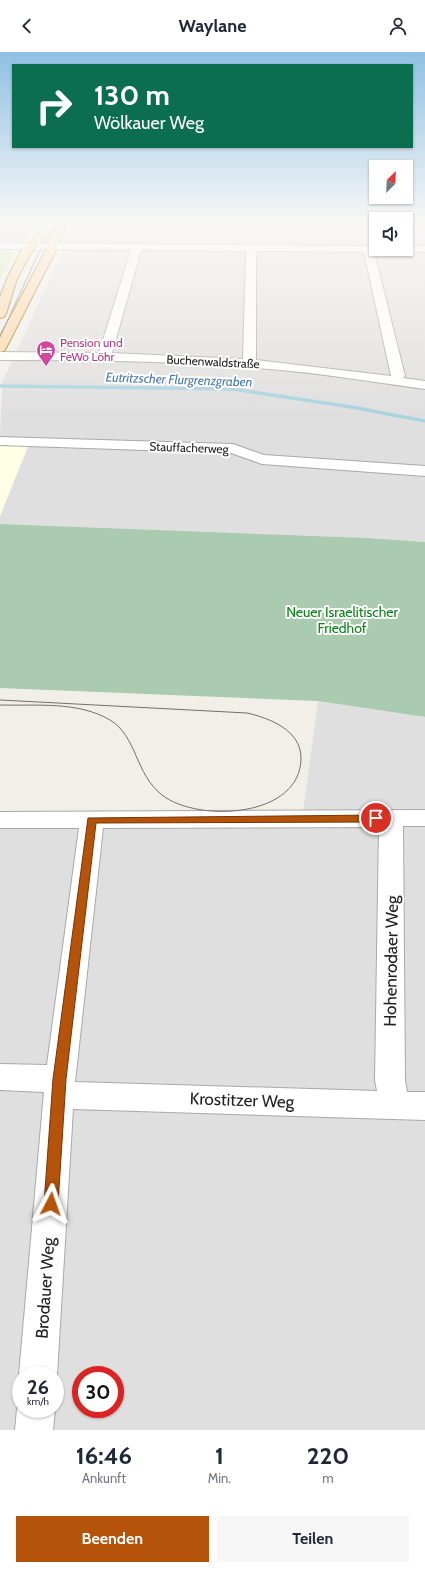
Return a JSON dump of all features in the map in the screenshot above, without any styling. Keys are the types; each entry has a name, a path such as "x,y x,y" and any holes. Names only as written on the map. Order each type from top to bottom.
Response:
{"main road":[{"path":"0,314 9,287"},
{"path":"0,348 32,287"}],"street":[{"path":"104,357 125,287"},
{"path":"249,363 250,287"},
{"path":"380,287 398,376 395,381"},
{"name":"Buchenwaldstraße","path":"0,356 104,357 249,363 316,370 425,385"},
{"name":"Stauffacherweg","path":"0,441 233,449 262,459 425,471"},
{"name":"Hohenrodaer Weg","path":"391,818 390,1080 394,1104"},
{"path":"0,820 425,818"},
{"name":"Brodauer Weg","path":"39,1366 59,1087 92,820"},
{"name":"Krostitzer Weg","path":"0,1077 59,1087 425,1106"},
{"path":"34,1430 35,1418"}],"shaded area":[{"path":"46,287 425,287 425,420 352,406 234,388 1,385"},
{"path":"2,387 233,390 351,408 425,423 425,542 368,538 0,524 0,516 32,438 0,437"},
{"path":"0,445 28,445 0,516"},
{"path":"318,701 425,717 425,811 303,812"},
{"path":"425,827 425,1430 0,1430 0,829"}],"green space":[{"name":"Neuer Israelitischer Friedhof","path":"0,524 368,538 425,542 425,717 318,701 0,688"}],"waterway":[{"name":"Eutritzscher Flurgrenzgraben","path":"1,386 233,389 351,407 425,421"}],"tram line":[{"path":"0,337 23,287"},
{"path":"0,700 247,713 256,715 274,722 290,733 296,740 300,748 301,758 297,778 284,793 267,803 245,810 222,811 199,809 178,804 162,795 153,786 146,777 126,736 119,727 110,720 98,714 71,707 0,705"}],"place":[{"name":"Pension und FeWo Löhr","path":"46,367"}],"route":[{"path":"51,1204 60,1079 92,820 376,818"}]}
